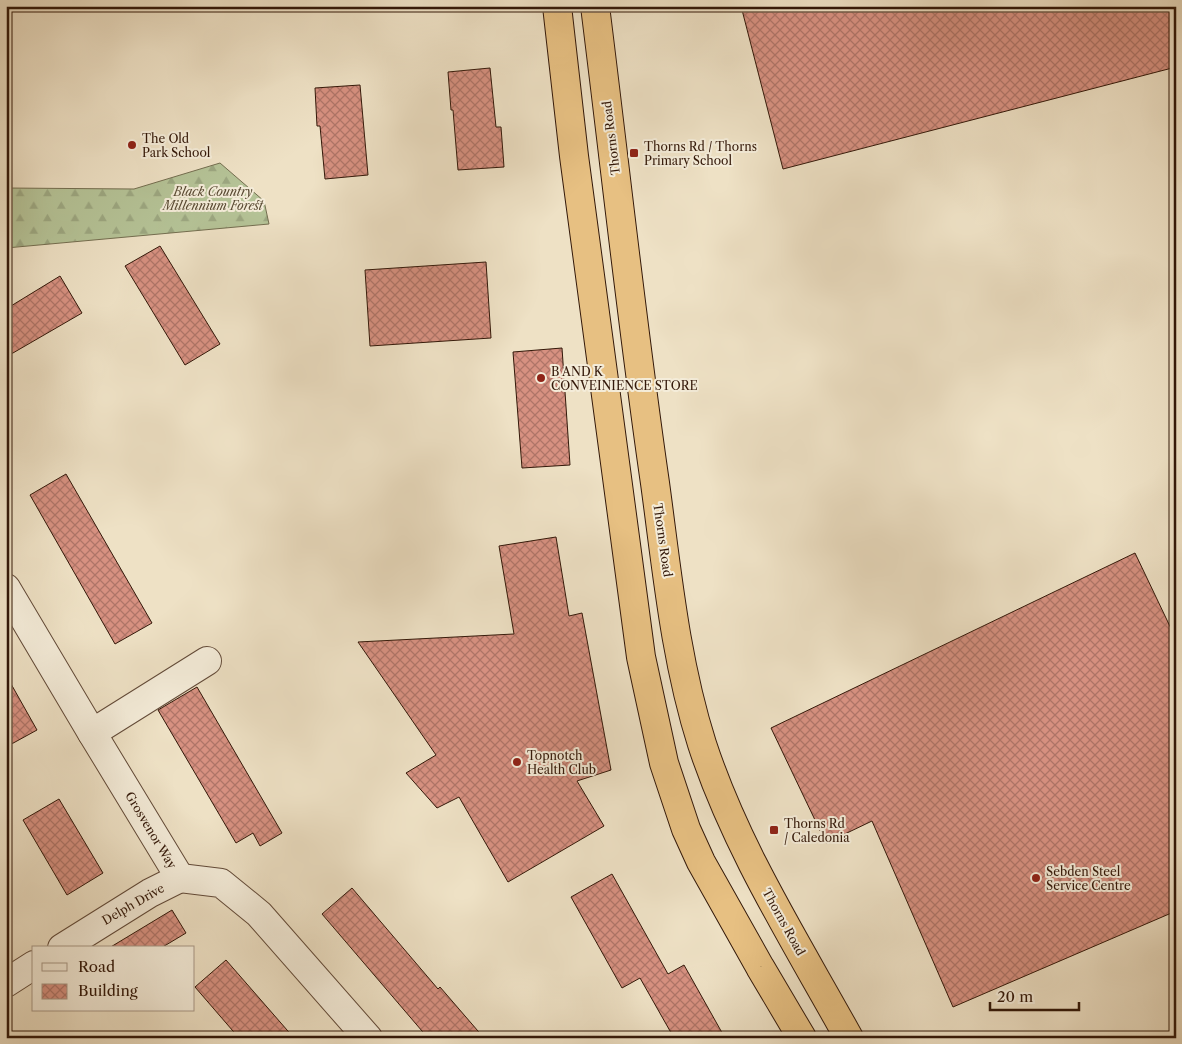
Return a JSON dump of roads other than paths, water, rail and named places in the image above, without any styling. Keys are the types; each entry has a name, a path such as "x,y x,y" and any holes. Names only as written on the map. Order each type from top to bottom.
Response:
{"highway":[{"path":"557,6 578,185 641,658 663,756 686,828 702,862 802,1038"},
{"name":"Thorns Road","path":"595,6 646,423 679,656 702,744 725,806 750,861 849,1038"}],"street":[{"name":"Grosvenor Way","path":"6,588 180,878 221,883 258,914 368,1038"},
{"path":"92,733 207,662"},
{"name":"Delph Drive","path":"65,946 150,893 180,878"},
{"path":"6,983 32,967"}],"place":[{"name":"The Old Park School","path":"132,145"},
{"name":"Thorns Rd / Thorns Primary School","path":"634,153"},
{"name":"B AND K CONVEINIENCE STORE","path":"541,378"},
{"name":"Topnotch Health Club","path":"517,762"},
{"name":"Thorns Rd / Caledonia","path":"774,830"},
{"name":"Sebden Steel Service Centre","path":"1036,878"}],"park label":[{"name":"Black Country Millennium Forest","path":"213,198"}]}
